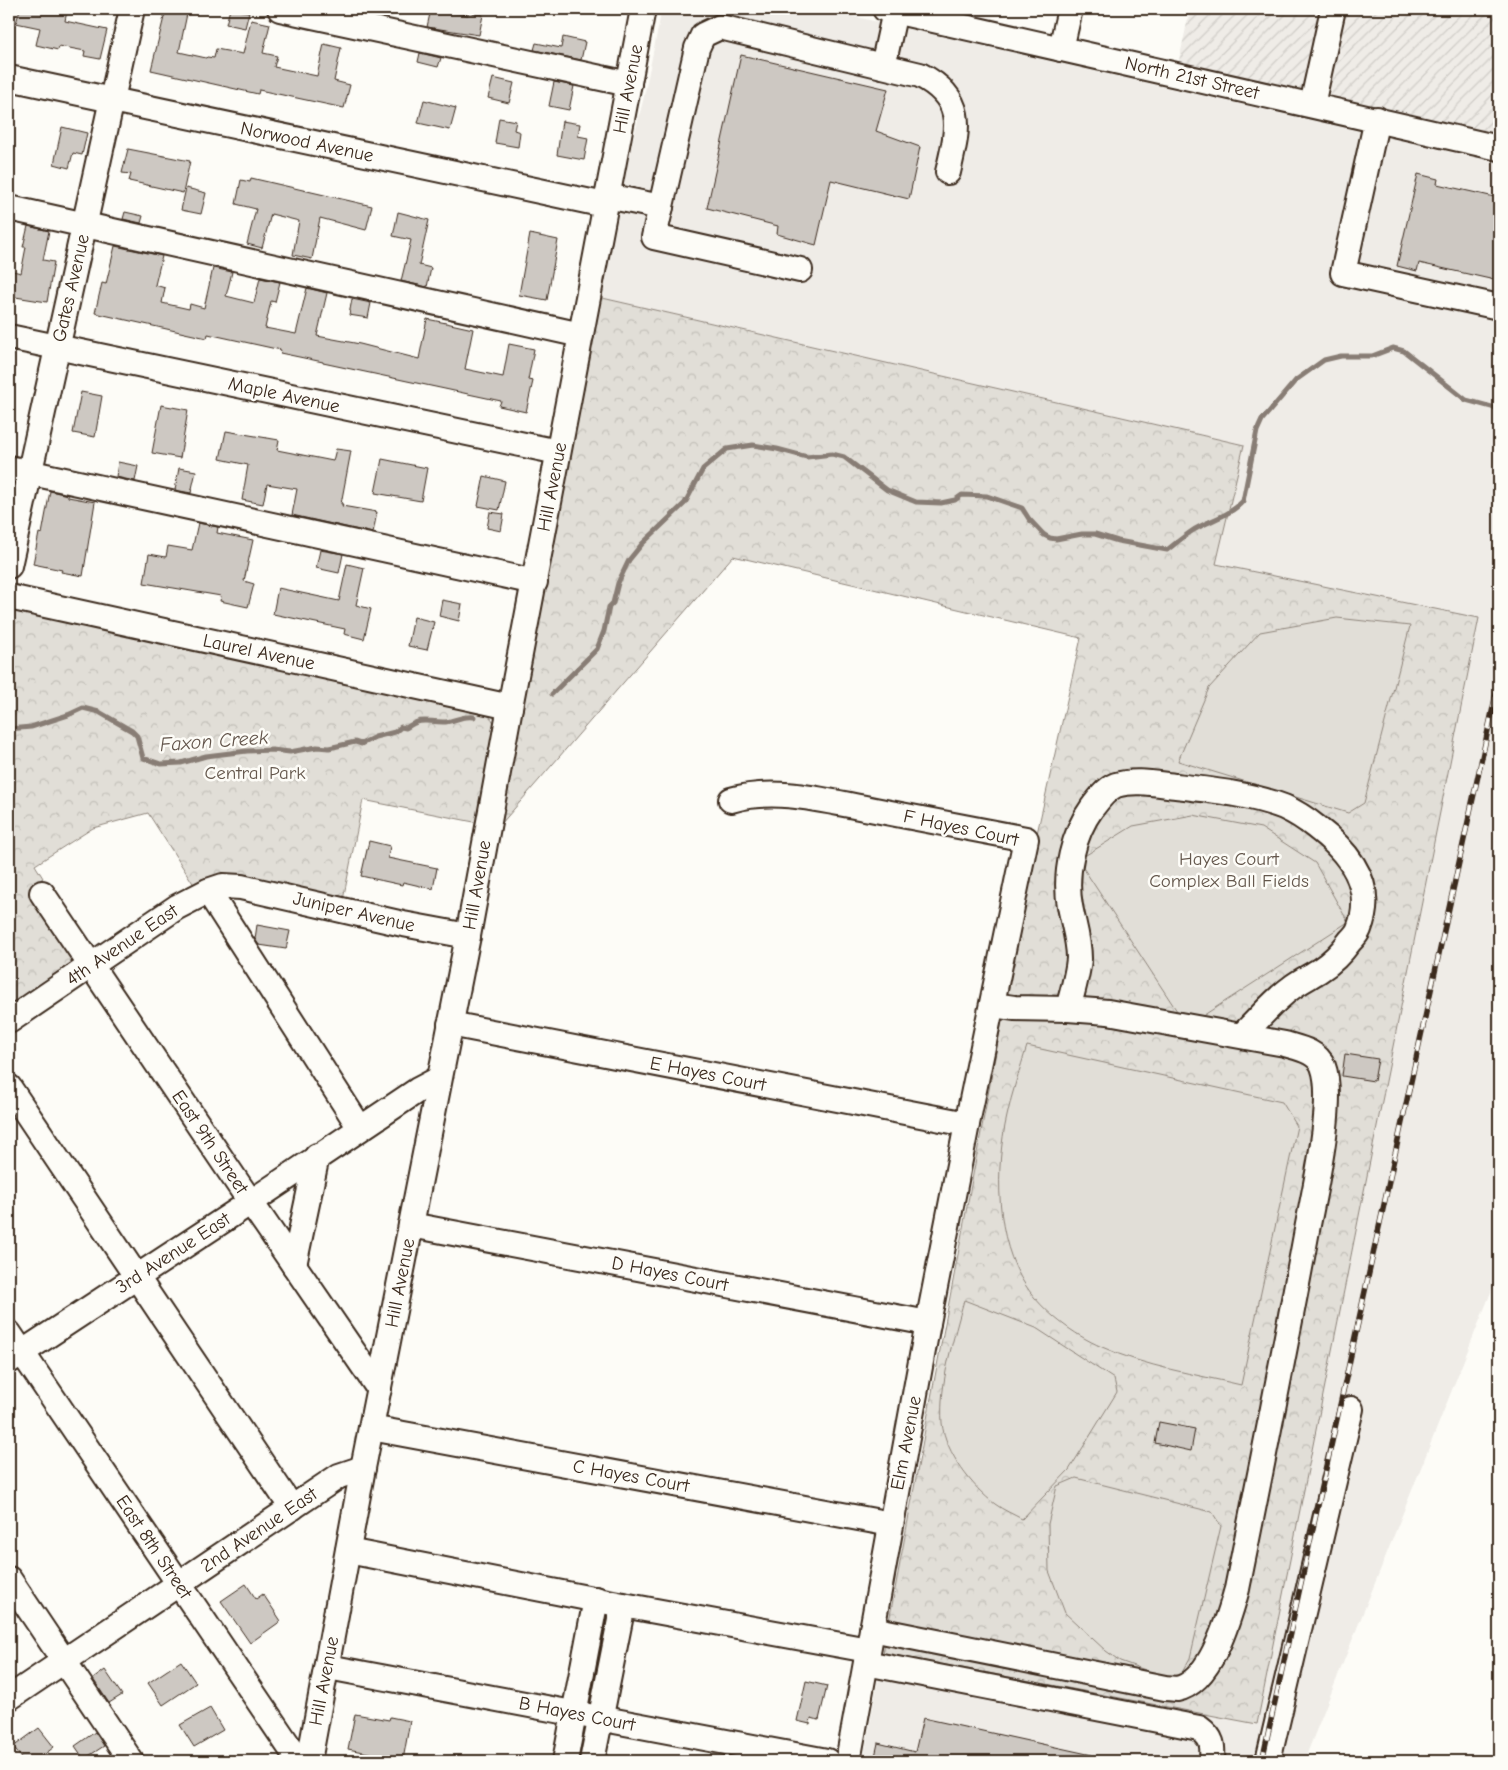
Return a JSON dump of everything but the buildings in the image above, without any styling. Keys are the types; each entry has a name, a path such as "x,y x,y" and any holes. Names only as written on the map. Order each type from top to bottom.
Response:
{"street":[{"name":"Gates Avenue","path":"9,566 19,470 58,347 132,9"},
{"path":"280,9 629,84"},
{"name":"Hill Avenue","path":"309,1761 328,1667 363,1468 468,936 643,9"},
{"path":"1061,49 1070,9"},
{"path":"1312,105 1333,9"},
{"path":"883,66 890,10"},
{"name":"North 21st Street","path":"890,10 1499,148"},
{"path":"800,270 654,237 697,48 703,35 720,27 920,75 934,82 945,91 952,103 957,123 955,143 948,172"},
{"name":"Norwood Avenue","path":"9,78 606,201 661,207"},
{"path":"1377,120 1343,273 1499,307"},
{"path":"9,208 580,335"},
{"name":"Maple Avenue","path":"9,337 558,452"},
{"path":"19,470 535,582"},
{"name":"Laurel Avenue","path":"9,597 510,707"},
{"path":"1068,1009 1079,958 1078,940 1070,905 1068,884 1077,836 1091,810 1104,794 1114,786 1133,782 1206,789 1274,804 1302,817 1332,839 1346,853 1358,872 1364,894 1363,914 1358,931 1344,949 1322,968 1290,988 1242,1035"},
{"name":"F Hayes Court","path":"731,800 760,794 792,796 1026,839 967,1124"},
{"name":"4th Avenue East","path":"9,1021 177,907 208,891 223,886 241,887"},
{"name":"Juniper Avenue","path":"241,887 403,924 468,936"},
{"path":"208,891 360,1128"},
{"name":"East 9th Street","path":"42,894 379,1389"},
{"path":"348,1551 623,1605 869,1647 1165,1688 1177,1688 1190,1682 1203,1670 1227,1627 1238,1589 1296,1286 1325,1121 1326,1084 1323,1065 1308,1050 1242,1035 1108,1012 1014,1008 992,1005"},
{"name":"E Hayes Court","path":"450,1024 967,1124"},
{"name":"3rd Avenue East","path":"15,1356 251,1202 428,1083 439,1079"},
{"path":"9,1087 292,1508"},
{"name":"Elm Avenue","path":"848,1761 928,1323 967,1124"},
{"path":"294,1265 317,1156"},
{"name":"D Hayes Court","path":"411,1225 928,1323"},
{"name":"East 8th Street","path":"9,1333 15,1356 178,1584 299,1761"},
{"path":"1268,1761 1351,1409"},
{"name":"C Hayes Court","path":"371,1428 891,1524"},
{"name":"2nd Avenue East","path":"9,1698 340,1476 363,1468"},
{"path":"9,1579 131,1761"},
{"path":"565,1761 596,1599"},
{"path":"592,1761 623,1605"},
{"path":"869,1647 1199,1728 1208,1734 1211,1740 1212,1761"},
{"name":"B Hayes Court","path":"328,1667 827,1761"}],"shaded area":[{"path":"662,9 821,9 1499,163 1499,1272 1304,1761 863,1761 883,1653 1257,1723 1479,619 1216,564 1244,445 598,297"},
{"path":"1190,9 1499,9 1499,137 1178,65"}],"green space":[{"name":"Hayes Court Complex Ball Fields","path":"598,297 1244,445 1216,564 1479,618 1257,1724 883,1653 1038,829 1081,638 733,556 501,824"},
{"name":"Central Park","path":"9,607 479,710 492,719 495,728 479,823 363,800 342,905 196,888 148,813 93,828 35,865 43,878 29,888 71,951 76,967 9,1013"},
{"path":"1337,618 1410,626 1364,803 1348,813 1178,761 1209,688 1260,632"},
{"path":"1193,815 1261,828 1315,863 1348,922 1201,1017 1177,1011 1078,860 1133,826"},
{"path":"1027,1046 1282,1102 1297,1126 1241,1385 1153,1365 1119,1354 1091,1342 1050,1314 1026,1286 1016,1268 1008,1247 1000,1203 1000,1181 1003,1136 1007,1116"},
{"path":"964,1300 1036,1328 1114,1379 1117,1392 1069,1470 1022,1519 998,1506 978,1489 954,1457 944,1434 942,1408 945,1377"},
{"path":"1076,1478 1212,1512 1221,1526 1190,1658 1179,1678 1165,1677 1120,1661 1106,1651 1065,1613 1049,1571 1048,1524 1057,1486"}],"waterway":[{"name":"Faxon Creek","path":"552,694 597,649 604,631 609,607 613,603 618,583 629,560 642,544 685,503 703,469 727,449 753,445 807,457 832,454 844,457 887,490 916,502 941,503 955,500 962,495 987,496 1022,508 1029,519 1044,535 1050,538 1056,539 1082,534 1095,534 1118,541 1167,550 1192,531 1226,514 1243,501 1257,431 1262,420 1296,380 1324,360 1341,356 1372,356 1393,348 1404,351 1466,400 1499,409"},
{"name":"Faxon Creek","path":"9,729 31,727 83,708 99,712 132,731 137,736 143,758 161,764 181,763 206,756 247,751 272,750 290,752 317,747 329,748 355,742 361,744 420,721 447,722 465,717 474,717"}],"railway":[{"path":"1262,1761 1499,680"}]}
